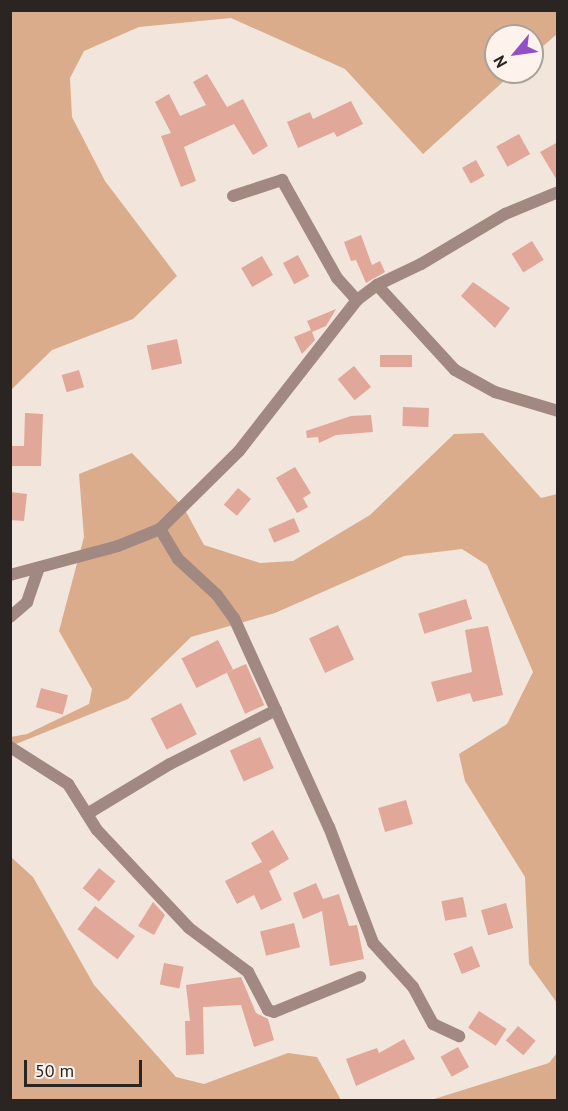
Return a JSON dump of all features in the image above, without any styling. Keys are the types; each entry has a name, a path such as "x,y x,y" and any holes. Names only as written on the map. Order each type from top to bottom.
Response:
{"street":[{"path":"233,196 282,180 337,278 357,300"},
{"path":"10,575 118,546 160,529 239,451 357,300 377,285 421,264 505,214 558,192"},
{"path":"377,285 455,370 495,392 558,411"},
{"path":"160,529 178,560 217,595 234,618 329,827 373,943 413,987 433,1024 459,1036"},
{"path":"10,617 27,602 39,568"},
{"path":"87,814 170,764 276,710"},
{"path":"10,747 55,772 68,784 87,814 189,928 248,972 268,1010 274,1012 360,977"}],"shaded area":[{"path":"11,10 557,10 558,33 544,45 544,24 484,24 484,84 501,84 423,154 345,69 231,18 139,27 84,51 70,78 72,117 105,181 177,276 133,319 52,350 11,390"},
{"path":"483,433 541,498 557,494 557,1003 529,964 525,877 465,781 459,754 507,724 533,672 487,565 462,549 404,556 275,613 191,637 128,699 11,746 11,737 27,734 89,704 92,689 59,631 84,537 79,474 132,453 184,508 204,545 260,563 293,561 370,515 454,434"},
{"path":"11,857 33,877 94,985 176,1077 204,1084 288,1053 317,1057 341,1100 11,1100"},
{"path":"557,1053 557,1100 431,1100 549,1063"}],"building":[{"path":"207,74 227,107 243,99 268,146 253,155 234,124 184,147 196,181 181,187 161,136 171,133 155,102 169,94 180,116 206,105 193,82"},
{"path":"351,101 363,124 337,137 334,132 298,148 287,122 310,112 313,119"},
{"path":"519,134 530,154 507,167 496,147"},
{"path":"558,142 558,182 540,152"},
{"path":"476,160 485,176 471,184 462,168"},
{"path":"361,235 372,265 380,261 385,272 366,283 356,260 351,261 344,242"},
{"path":"532,241 544,260 523,272 512,254"},
{"path":"298,255 309,276 294,284 283,263"},
{"path":"262,256 273,275 252,287 241,268"},
{"path":"473,282 510,308 495,328 461,296"},
{"path":"336,309 326,326 312,332 315,340 302,354 294,337 311,330 307,321"},
{"path":"177,339 182,363 152,370 147,345"},
{"path":"380,355 412,355 412,367 380,367"},
{"path":"354,366 371,387 355,400 338,379"},
{"path":"79,370 84,387 67,392 62,375"},
{"path":"403,407 429,408 428,427 402,426"},
{"path":"25,413 43,414 41,466 10,466 10,446 24,446"},
{"path":"371,415 373,432 336,435 319,443 318,437 307,438 306,431 351,416"},
{"path":"295,467 311,493 303,498 308,507 297,513 276,478"},
{"path":"238,488 251,499 237,516 224,505"},
{"path":"10,492 27,494 24,521 10,520"},
{"path":"294,518 300,532 274,543 268,529"},
{"path":"466,599 472,619 424,634 418,614"},
{"path":"338,625 354,659 325,673 309,639"},
{"path":"488,626 503,695 473,702 470,693 437,702 431,682 472,672 465,630"},
{"path":"218,640 233,669 196,688 181,659"},
{"path":"246,664 264,705 245,714 227,673"},
{"path":"41,688 68,695 63,715 36,707"},
{"path":"181,703 197,734 167,750 151,718"},
{"path":"260,737 274,768 244,781 230,750"},
{"path":"406,800 413,824 385,832 378,808"},
{"path":"273,830 289,859 269,871 282,900 261,910 254,895 237,904 225,881 262,862 251,843"},
{"path":"99,868 115,881 99,901 83,888"},
{"path":"316,883 323,899 339,894 349,926 357,925 364,959 330,966 322,911 303,919 293,893"},
{"path":"463,897 467,917 445,921 441,901"},
{"path":"153,902 165,915 154,935 138,926"},
{"path":"506,903 513,928 488,935 481,910"},
{"path":"95,906 135,936 117,959 78,929"},
{"path":"294,923 300,947 266,956 260,931"},
{"path":"472,946 480,966 462,974 453,953"},
{"path":"164,963 184,967 179,988 160,985"},
{"path":"241,977 256,1013 268,1019 274,1040 254,1047 241,1005 203,1007 204,1054 186,1055 185,1021 190,1021 186,985"},
{"path":"479,1011 507,1029 496,1046 468,1028"},
{"path":"518,1026 536,1041 523,1055 506,1041"},
{"path":"404,1039 415,1059 356,1086 346,1059 377,1048 379,1053"},
{"path":"458,1047 469,1067 452,1077 441,1057"}]}
